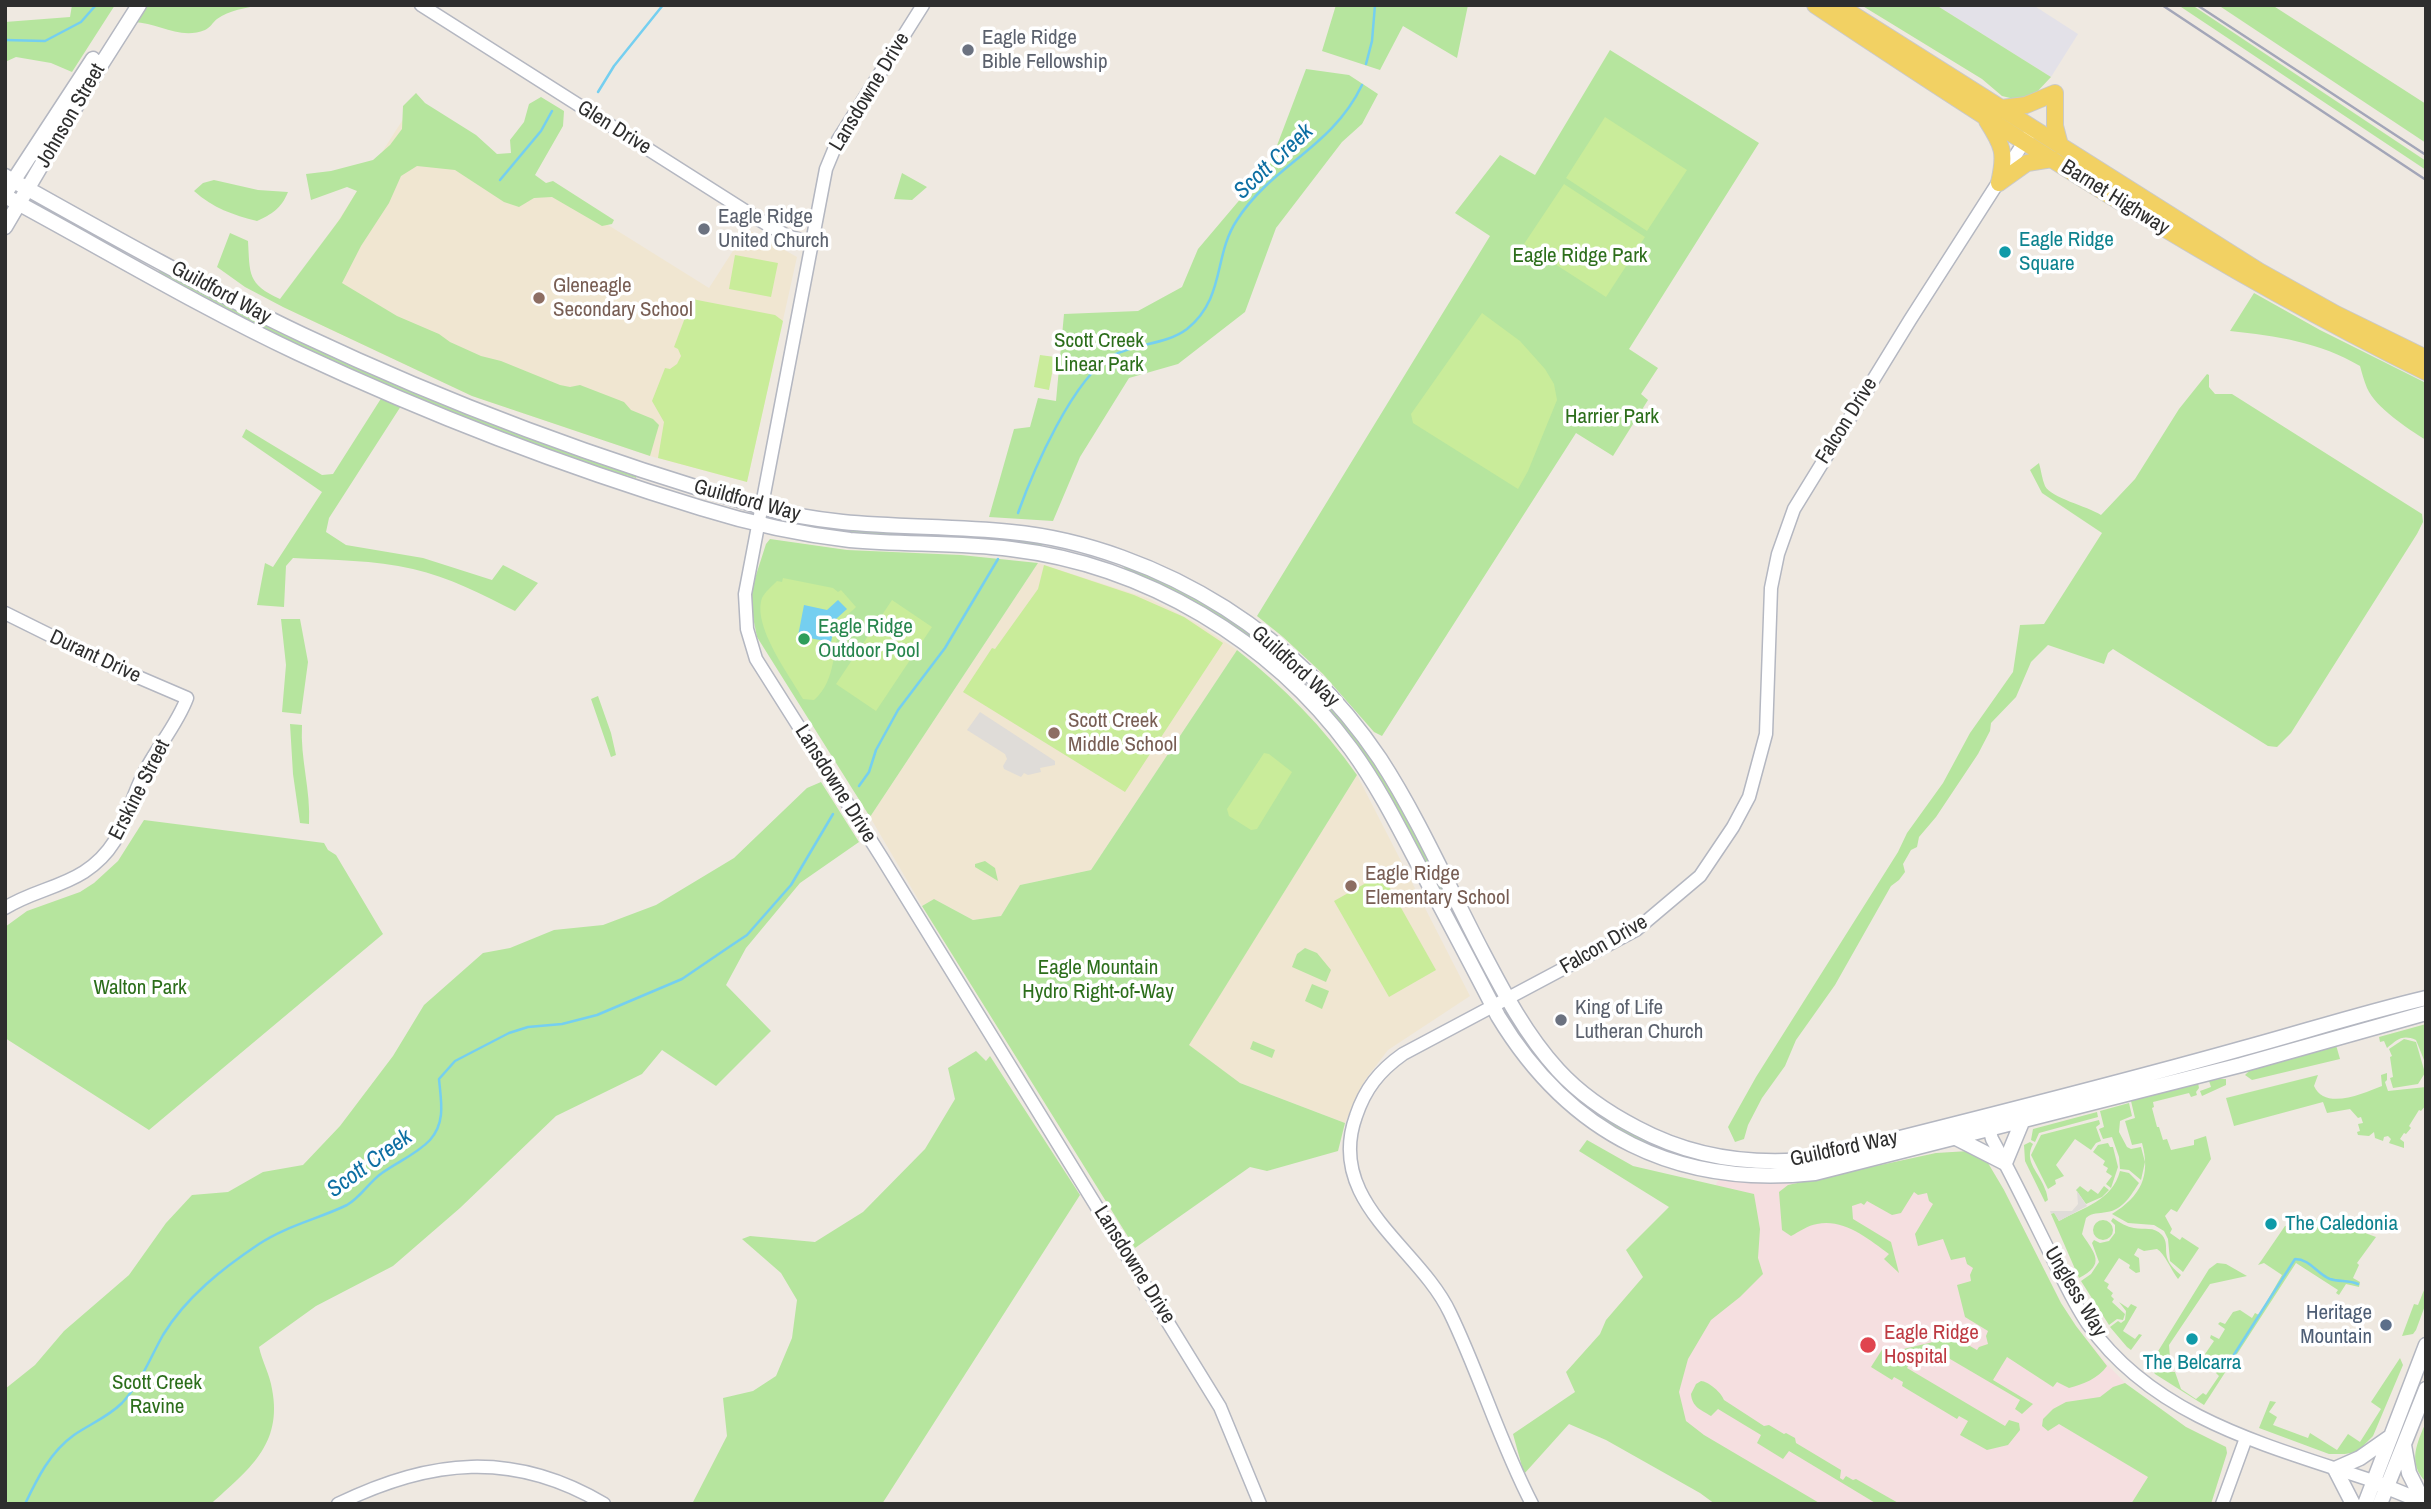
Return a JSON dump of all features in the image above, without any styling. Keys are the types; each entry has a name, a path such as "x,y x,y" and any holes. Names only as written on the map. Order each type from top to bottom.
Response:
{"main road":[{"name":"Johnson Street","path":"7,187 128,5"},
{"name":"Johnson Street","path":"5,227 139,5"},
{"name":"Barnet Highway","path":"1815,5 1983,116 2029,135 2259,271 2336,314 2426,358"},
{"name":"Barnet Highway","path":"1838,5 2002,108 2029,135"},
{"path":"1999,183 2027,163 2056,152 2055,93 2026,105 2002,108"},
{"path":"1983,116 2002,147 2003,164 1999,183"},
{"name":"Barnet Highway","path":"2056,152 2193,246 2303,309 2426,372"},
{"name":"Guildford Way","path":"7,187 29,189 263,316 411,383 487,415 700,490 822,520 1010,531 1065,541 1119,557 1167,576 1222,606 1292,659 1329,695 1361,734 1405,803 1507,999 1540,1049 1561,1074 1622,1121 1679,1148 1739,1161 1791,1162 1816,1159 1987,1123 2355,1015 2426,998"},
{"name":"Guildford Way","path":"7,187 20,204 256,331 410,402 594,472 758,524 850,540 977,546 1058,557 1105,569 1178,601 1230,632 1267,660 1311,701 1369,775 1493,1006 1525,1058 1560,1095 1587,1117 1615,1136 1674,1163 1740,1176 1790,1176 1851,1165 1955,1138 1987,1123 2022,1122 2426,1013"},
{"path":"1955,1138 2005,1163 2022,1122"},
{"path":"2381,1504 2380,1484 2389,1437 2426,1345"},
{"path":"2365,1504 2404,1445 2426,1390"},
{"path":"2353,1504 2335,1469 2360,1458 2389,1437"},
{"path":"2404,1445 2409,1473 2422,1503"},
{"path":"2380,1484 2422,1503"}],"street":[{"name":"Glen Drive","path":"421,5 758,219 787,236 812,243"},
{"name":"Lansdowne Drive","path":"923,5 831,153 822,186 745,594 747,629 756,659 1220,1407 1259,1504"},
{"name":"Falcon Drive","path":"1532,1504 1450,1312 1430,1282 1367,1206 1359,1191 1351,1162 1352,1126 1365,1093 1378,1074 1403,1054 1644,924 1700,876 1733,827 1749,797 1766,734 1771,588 1778,554 1794,509 1910,320 2029,135"},
{"name":"Durant Drive","path":"5,613 110,665 187,698"},
{"name":"Erskine Street","path":"5,908 24,897 72,879 106,854 122,831 144,774 169,735 187,698"},
{"name":"Ungless Way","path":"1987,1123 2064,1282 2089,1324 2110,1350 2148,1386 2200,1418 2246,1438 2380,1484"},
{"path":"2222,1504 2246,1438"},
{"path":"338,1504 370,1488 415,1473 440,1468 483,1466 549,1478 569,1485 604,1504"}],"shaded area":[{"path":"1936,5 2033,5 2078,34 2051,77"},
{"name":"Gleneagle Secondary School","path":"409,110 536,180 709,288 747,229 797,257 747,482 650,456 472,396 283,307"},
{"name":"Scott Creek Middle School","path":"1038,563 1150,599 1198,624 1237,650 1091,870 1020,885 1001,916 973,920 934,899 922,906 870,817"},
{"path":"980,712 1055,761 1055,765 1040,768 1041,772 1028,775 1024,773 1021,777 1004,769 1007,759 1005,754 967,730"},
{"name":"Eagle Ridge Elementary School","path":"1357,775 1470,996 1388,1050 1365,1080 1345,1123 1240,1083 1188,1045"},
{"name":"Eagle Ridge Hospital","path":"1969,1151 1988,1163 2061,1303 2106,1363 2125,1383 2159,1409 2186,1427 2226,1447 2227,1453 2211,1504 1715,1504 1610,1428 1718,1180 1825,1176 1936,1153"},
{"path":"2077,1191 2087,1206 2059,1221 2050,1211 2072,1211 2078,1204"}],"green space":[{"path":"72,5 115,5 72,72 51,63 16,57 5,62 5,22 70,17"},
{"path":"146,5 260,5 227,13 205,30 187,33 134,22"},
{"path":"1336,5 1468,5 1457,58 1403,26 1380,70 1322,51"},
{"path":"1861,5 1936,5 2051,77 2035,94 2018,100 2002,96 1982,79"},
{"path":"2178,5 2192,5 2426,161 2426,170"},
{"path":"2218,5 2272,5 2426,104 2426,143"},
{"name":"Eagle Ridge Park","path":"1610,50 1759,143 1629,349 1658,368 1641,394 1648,400 1613,456 1576,433 1382,736 1374,732 1323,674 1257,616 1490,236 1455,213 1500,155 1535,175"},
{"name":"Scott Creek Linear Park","path":"1306,69 1349,75 1378,94 1362,124 1342,142 1276,228 1245,312 1178,364 1129,378 1080,457 1053,521 989,517 1014,429 1030,427 1038,398 1056,401 1064,314 1138,311 1182,287 1198,249 1270,164"},
{"path":"416,93 425,103 476,135 497,154 511,153 510,140 524,122 529,104 541,97 564,111 563,126 535,175 546,183 553,181 614,220 612,224 602,226 552,197 534,198 519,207 504,202 455,170 417,166 401,176 389,203 361,246 342,283 397,316 481,356 501,361 560,385 580,385 624,402 631,410 653,419 659,425 650,456 472,396 283,307 245,287 217,267 230,233 248,241 252,277 261,288 280,299 340,219 357,191 347,187 311,200 306,174 331,171 373,160 390,145 402,129 403,106"},
{"path":"1605,117 1687,170 1647,231 1566,178"},
{"path":"902,173 927,187 912,200 894,199"},
{"path":"214,180 258,190 288,192 276,210 257,221 224,210 194,191 203,183"},
{"path":"1564,184 1645,237 1606,297 1524,244"},
{"path":"735,255 778,263 771,297 729,289"},
{"path":"160,270 387,381 501,427 637,474 636,478 495,430 396,390 253,322 159,272"},
{"path":"2254,293 2320,330 2426,383 2426,440 2377,403 2367,388 2360,366 2329,351 2297,341 2230,331"},
{"path":"692,299 775,315 783,321 747,482 658,458 664,422 652,401 665,368 670,369 677,364 681,356 674,347"},
{"path":"1482,313 1520,341 1545,369 1554,384 1557,400 1518,489 1413,423 1411,414"},
{"path":"1040,355 1055,357 1049,390 1034,387"},
{"path":"2207,374 2209,387 2215,394 2232,394 2422,514 2423,522 2417,534 2291,733 2277,747 2268,746 2113,649 2108,653 2104,664 2048,645 2031,662 2016,697 1991,723 1990,731 1978,754 1936,817 1919,837 1917,847 1911,850 1903,864 1905,872 1891,886 1835,985 1796,1040 1785,1066 1762,1098 1744,1139 1735,1142 1728,1127 1756,1077 1898,852 1907,833 1943,783 1970,733 2013,672 2020,625 2044,624 2102,533 2042,493 2030,470 2039,463 2045,486 2049,490 2101,515 2135,479 2179,409"},
{"path":"382,397 401,406 329,518 326,532 346,545 423,558 492,580 503,565 538,583 515,611 426,572 368,562 293,558 286,566 284,607 257,605 265,563 273,567 322,492 242,437 246,429 322,475 333,474"},
{"path":"831,530 953,532 1043,542 1042,545 1019,545"},
{"path":"770,539 847,550 961,555 1038,563 870,817 757,637 749,597"},
{"path":"1122,564 1189,593 1240,624 1305,678 1300,683 1133,575"},
{"path":"1044,565 1134,595 1184,617 1223,643 1125,792 963,692 992,648 995,649 1038,589"},
{"name":"Eagle Ridge Outdoor Pool","path":"783,578 833,588 838,592 841,590 856,607 841,623 827,683 814,700 803,699 774,650 762,622 762,598 777,581 782,582"},
{"path":"892,600 932,627 876,711 836,684"},
{"path":"281,619 300,619 308,662 301,714 282,712 286,665"},
{"name":"Eagle Mountain Hydro Right-of-Way","path":"1237,650 1302,708 1331,740 1357,775 1189,1045 1240,1083 1345,1123 1338,1151 1267,1171 1250,1167 1135,1248 922,906 934,899 973,920 1001,916 1020,885 1091,870"},
{"path":"1320,693 1368,754 1408,819 1477,955 1315,699"},
{"path":"598,696 616,755 611,757 591,699"},
{"path":"290,724 302,725 309,824 300,823"},
{"path":"1264,753 1292,772 1257,829 1251,830 1229,816 1227,809"},
{"name":"Scott Creek Ravine","path":"821,782 859,842 800,883 746,948 726,985 771,1031 716,1086 662,1050 642,1074 556,1116 460,1208 393,1266 316,1306 259,1347 272,1389 272,1426 260,1455 238,1480 211,1504 5,1504 5,1389 35,1365 64,1331 129,1275 166,1223 192,1195 228,1192 263,1172 303,1165 340,1126 393,1056 424,1005 483,953 510,948 554,930 603,925 656,905 734,858 807,788"},
{"name":"Walton Park","path":"144,820 324,843 328,850 336,855 383,934 149,1130 5,1038 5,927 27,911 80,892 94,883 118,861"},
{"path":"985,861 995,868 998,881 975,867 975,864"},
{"path":"1382,874 1436,970 1389,997 1334,901"},
{"path":"1305,948 1317,953 1331,970 1326,982 1292,967 1297,954"},
{"path":"1312,984 1329,991 1322,1009 1305,1001"},
{"path":"2426,1006 2307,1041 2306,1037"},
{"path":"2426,1024 2426,1065 2416,1040 2403,1038 2387,1048 2384,1041 2380,1042 2379,1037"},
{"path":"2404,1039 2416,1042 2425,1073 2418,1084 2393,1088 2390,1078 2393,1077 2392,1056 2389,1049"},
{"path":"1253,1041 1275,1050 1272,1058 1250,1049"},
{"path":"2336,1045 2340,1059 2252,1080 2245,1075 2251,1069"},
{"name":"Eagle Mountain Hydro Right-of-Way","path":"976,1051 986,1061 990,1056 1080,1195 882,1504 692,1504 727,1436 723,1398 753,1391 776,1376 792,1338 797,1300 781,1273 742,1239 750,1236 815,1242 863,1212 925,1149 955,1099 948,1068"},
{"path":"1536,1057 1554,1076 1688,1157 1641,1143 1598,1119 1567,1095"},
{"path":"2387,1073 2385,1082 2388,1091 2426,1087 2426,1105 2419,1110 2409,1126 2411,1128 2400,1139 2404,1142 2404,1148 2389,1143 2391,1139 2388,1136 2384,1137 2383,1141 2375,1138 2374,1132 2369,1136 2358,1135 2358,1124 2363,1123 2361,1117 2358,1118 2350,1109 2327,1113 2323,1102 2234,1126 2226,1098 2318,1075 2314,1086 2319,1093 2327,1098 2345,1098 2382,1086 2381,1075"},
{"path":"2226,1079 2226,1085 2202,1096 2200,1091 2211,1087 2209,1081"},
{"path":"2198,1083 2197,1095 2191,1097 2189,1093 2153,1102 2152,1108 2157,1127 2163,1140 2167,1139 2171,1150 2194,1145 2194,1140 2206,1136 2211,1159 2177,1212 2171,1209 2165,1216 2172,1229 2170,1233 2199,1248 2183,1272 2170,1261 2168,1239 2164,1231 2154,1225 2128,1223 2112,1214 2137,1192 2144,1175 2142,1143 2132,1145 2125,1121 2135,1118 2131,1101"},
{"path":"2129,1103 2132,1116 2120,1121 2119,1132 2127,1147 2141,1147 2145,1162 2141,1180 2129,1170 2120,1169 2112,1137 2103,1139 2099,1129 2104,1127 2100,1111"},
{"path":"2097,1112 2098,1117 2039,1133 2035,1142 2031,1140 2033,1129"},
{"path":"2099,1120 2100,1124 2096,1127 2101,1141 2091,1150 2075,1139 2056,1165 2064,1176 2055,1180 2056,1184 2048,1189 2031,1155 2041,1135"},
{"path":"1587,1140 1633,1166 1754,1194 1760,1229 1758,1258 1763,1274 1711,1320 1688,1359 1679,1392 1686,1421 1704,1435 1821,1504 1715,1504 1606,1440 1569,1424 1524,1474 1513,1434 1575,1392 1566,1372 1600,1334 1606,1320 1643,1277 1626,1250 1669,1207 1579,1151"},
{"path":"2030,1142 2033,1144 2030,1150 2031,1162 2043,1183 2048,1200 2045,1202 2025,1161 2024,1145"},
{"path":"2108,1143 2113,1147 2118,1167 2111,1188 2106,1184 2112,1176 2106,1172 2108,1168 2103,1165 2105,1161 2093,1152 2098,1145"},
{"path":"1969,1151 1988,1163 2061,1303 2107,1366 2095,1378 2085,1383 2069,1388 2057,1382 2053,1387 2007,1357 1993,1380 2033,1404 2022,1414 2015,1409 2020,1400 1933,1349 1928,1357 1917,1351 1907,1368 2005,1426 2009,1420 2019,1423 2020,1430 2008,1445 1987,1450 1960,1435 1968,1421 1959,1416 1957,1419 1902,1386 1903,1382 1894,1377 1892,1380 1871,1367 1883,1348 1889,1346 1891,1352 1954,1337 1977,1350 1988,1344 1988,1331 1965,1317 1957,1285 1971,1281 1973,1268 1967,1264 1965,1257 1951,1260 1943,1239 1918,1246 1915,1234 1933,1204 1927,1193 1918,1195 1914,1192 1901,1213 1892,1215 1867,1201 1864,1205 1861,1203 1852,1206 1853,1219 1891,1242 1899,1273 1884,1259 1889,1254 1846,1227 1817,1224 1791,1236 1782,1230 1779,1192 1788,1185 1936,1153"},
{"path":"2120,1171 2129,1173 2139,1183 2118,1208 2086,1218 2082,1234 2096,1258 2093,1268 2079,1278 2051,1214 2054,1212 2059,1221 2096,1202 2111,1190"},
{"path":"2080,1186 2088,1192 2091,1189 2098,1194 2104,1186 2109,1190 2102,1197 2086,1204 2076,1190"},
{"path":"2113,1218 2129,1227 2159,1232 2165,1239 2169,1262 2181,1275 2178,1279 2157,1249 2144,1251 2138,1248 2134,1255 2139,1258 2140,1272 2136,1273 2119,1258 2104,1281 2109,1284 2107,1288 2113,1293 2112,1302 2125,1314 2123,1320 2117,1319 2109,1325 2081,1281 2091,1274 2099,1262 2092,1243 2094,1240 2100,1243 2109,1241 2115,1233 2115,1225 2111,1221"},
{"path":"2324,1218 2376,1237 2357,1263 2359,1265 2353,1278 2360,1282 2359,1287 2346,1284 2339,1295 2336,1293 2338,1290 2296,1263 2204,1405 2155,1374 2151,1368 2152,1361 2209,1269 2217,1263 2226,1264 2247,1276 2210,1284 2169,1345 2171,1372 2175,1372 2181,1389 2196,1399 2203,1393 2206,1395 2219,1376 2216,1373 2219,1369 2207,1361 2205,1354 2214,1341 2210,1338 2211,1335 2219,1339 2225,1329 2218,1324 2225,1324 2233,1312 2240,1310 2252,1318 2255,1313 2259,1315 2282,1275 2264,1263 2258,1265 2285,1226"},
{"path":"2099,1220 2107,1220 2113,1230 2107,1240 2099,1240 2093,1234 2093,1226"},
{"path":"2426,1285 2426,1303 2416,1330 2413,1334 2402,1336 2414,1304 2418,1305"},
{"path":"2119,1302 2128,1308 2131,1304 2137,1307 2123,1331 2135,1339 2139,1334 2142,1335 2131,1350 2110,1327 2125,1320 2126,1311"},
{"path":"2400,1358 2403,1365 2373,1436 2357,1452 2329,1454 2259,1428 2270,1401 2276,1402 2269,1412 2277,1417 2273,1425 2308,1438 2310,1433 2337,1450 2348,1434 2360,1442 2381,1409 2371,1402"},
{"path":"1701,1381 1711,1385 1724,1400 1764,1426 1769,1425 1795,1438 1796,1443 1841,1470 1840,1478 1843,1480 1846,1476 1856,1479 1900,1504 1877,1504 1789,1451 1783,1459 1757,1443 1761,1435 1718,1409 1711,1416 1704,1412 1695,1405 1691,1394 1696,1384"},
{"path":"2125,1383 2186,1427 2226,1447 2227,1453 2211,1504 2131,1504 2148,1477 2059,1424 2048,1431 2042,1426 2043,1419 2053,1409 2066,1402 2100,1397 2113,1387"},
{"path":"2426,1422 2426,1482 2420,1475 2415,1460 2417,1445"}],"water":[{"path":"838,600 847,609 836,619 831,642 798,636 804,605 827,610"}],"waterway":[{"path":"5,40 45,41 81,22 96,5"},
{"path":"598,92 614,66 663,5"},
{"name":"Scott Creek","path":"1366,64 1372,41 1375,5"},
{"name":"Scott Creek","path":"1018,513 1056,427 1083,384 1097,367 1112,356 1179,334 1199,317 1214,290 1225,248 1237,220 1267,185 1335,125 1362,85"},
{"path":"500,180 541,131 552,111"},
{"name":"Scott Creek","path":"859,786 869,772 876,750 898,710 945,648 998,559"},
{"name":"Scott Creek","path":"25,1504 39,1476 58,1449 74,1435 111,1412 129,1395 172,1321 206,1284 269,1238 347,1205 377,1177 430,1140 440,1119 439,1079 455,1061 509,1033 597,1015 682,979 747,935 791,885 833,814"},
{"path":"2228,1364 2295,1259 2305,1261 2330,1279 2358,1284"}],"railway":[{"path":"2162,5 2426,180"},
{"path":"2197,5 2426,155"}],"place":[{"name":"Eagle Ridge Bible Fellowship","path":"968,50"},
{"name":"Eagle Ridge United Church","path":"704,229"},
{"name":"Eagle Ridge Square","path":"2005,252"},
{"name":"Gleneagle Secondary School","path":"539,298"},
{"name":"Eagle Ridge Outdoor Pool","path":"804,639"},
{"name":"Scott Creek Middle School","path":"1054,733"},
{"name":"Eagle Ridge Elementary School","path":"1351,886"},
{"name":"King of Life Lutheran Church","path":"1561,1020"},
{"name":"The Caledonia","path":"2271,1224"},
{"name":"Heritage Mountain","path":"2386,1325"},
{"name":"The Belcarra","path":"2192,1339"},
{"name":"Eagle Ridge Hospital","path":"1868,1345"}],"park label":[{"name":"Harrier Park","path":"1612,417"}]}
